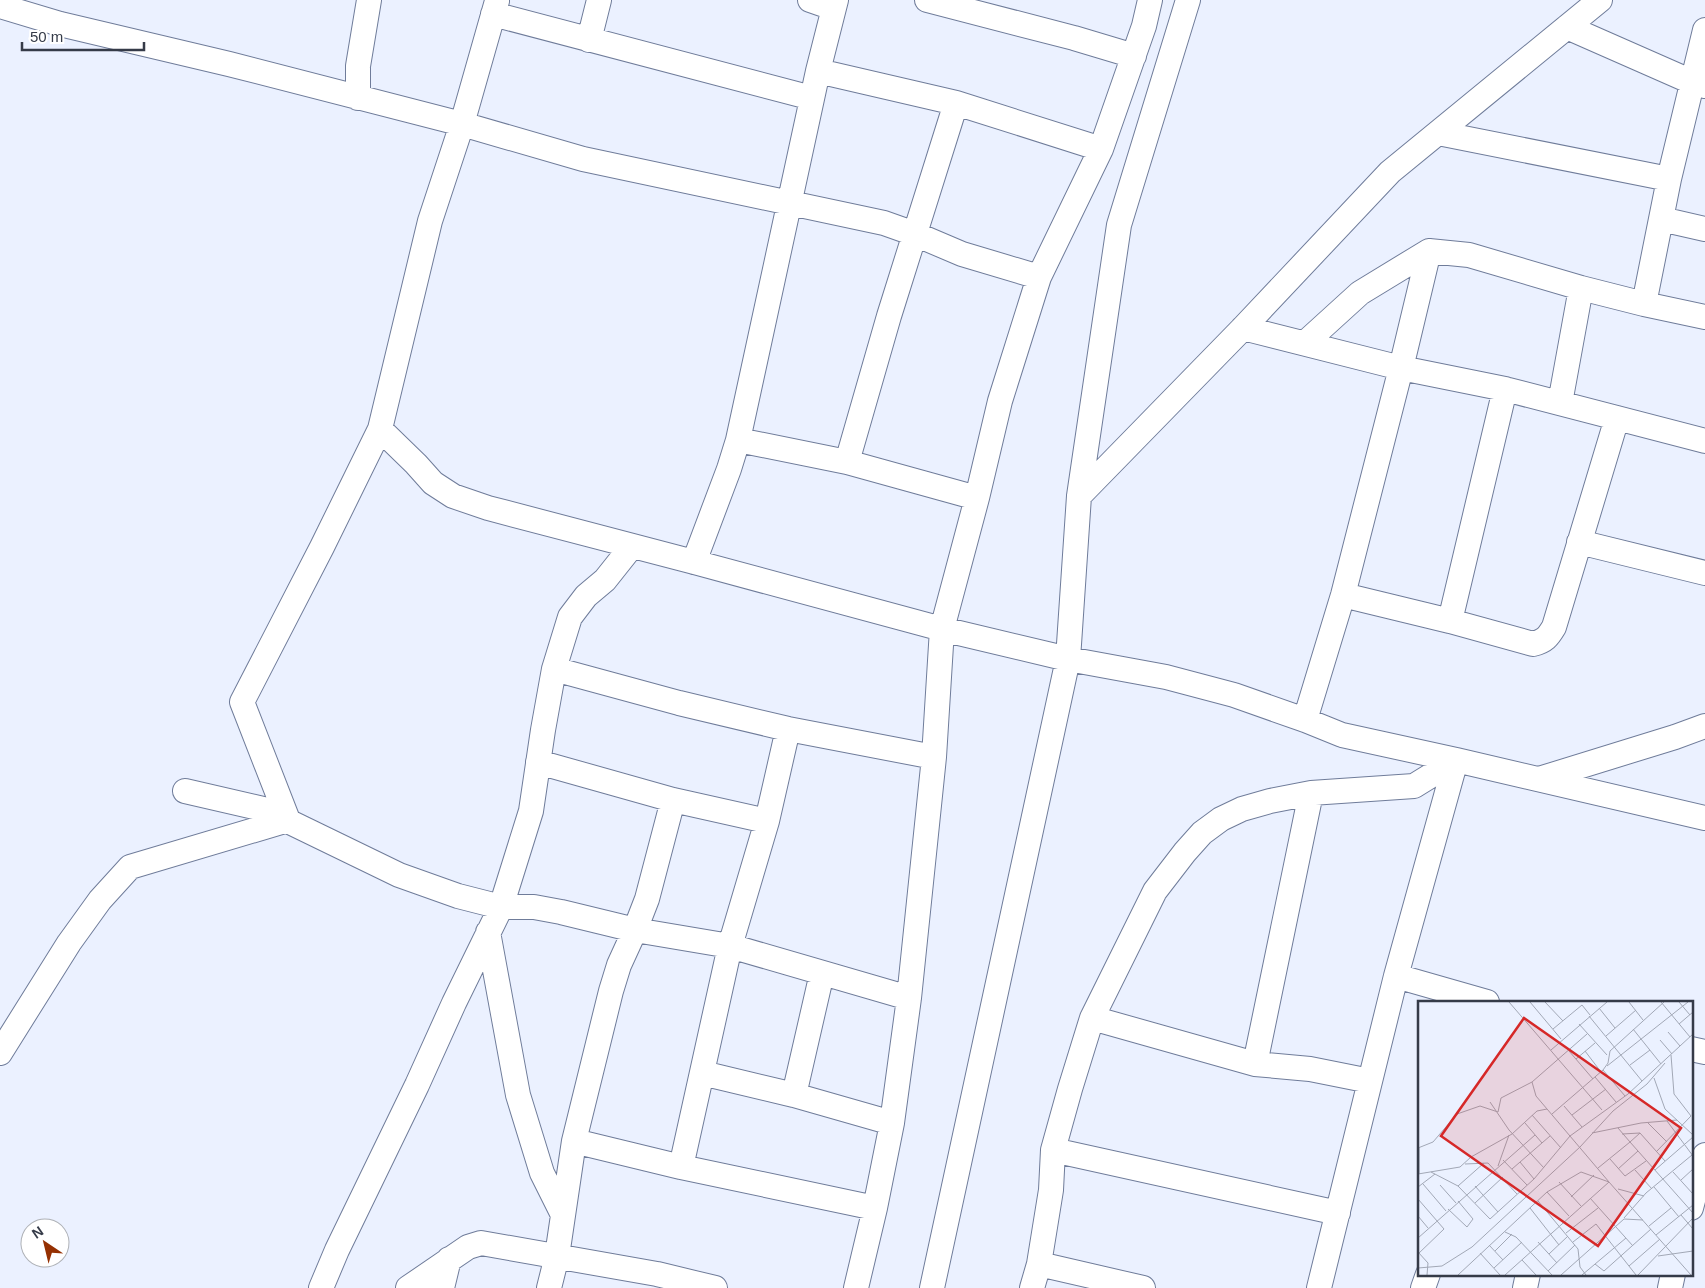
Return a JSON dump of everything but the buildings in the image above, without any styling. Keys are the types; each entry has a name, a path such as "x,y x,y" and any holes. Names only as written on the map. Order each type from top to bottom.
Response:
{"street":[{"path":"358,98 358,66 369,0"},
{"path":"589,40 599,0"},
{"path":"694,562 738,440 818,70 835,4 810,0"},
{"path":"927,0 1134,56"},
{"path":"856,1288 875,1208 892,1123 909,998 934,757 942,629 977,498 1000,401 1040,277 1101,149 1144,26 1150,0"},
{"path":"932,1288 1068,659 1079,496 1119,224 1188,0"},
{"path":"1079,496 1243,328 1390,172 1600,0"},
{"path":"0,6 60,24 229,64 462,124 583,159 866,218 915,234 962,254 1040,277"},
{"path":"288,820 242,702 380,429 430,221 462,124 495,7 589,40 812,98"},
{"path":"1566,27 1699,84"},
{"path":"1644,304 1669,179 1699,84 1705,30"},
{"path":"818,70 956,103 1101,149"},
{"path":"846,462 956,103"},
{"path":"1438,133 1669,179"},
{"path":"1661,219 1705,229"},
{"path":"1305,343 1360,293 1429,251 1469,255 1581,288 1705,317"},
{"path":"1306,720 1343,594 1429,251"},
{"path":"1560,403 1581,288"},
{"path":"1243,328 1401,368 1505,389 1705,441"},
{"path":"1450,621 1505,389"},
{"path":"1343,594 1533,644 1543,642 1554,627 1616,418"},
{"path":"380,429 433,483 453,496 488,508 942,629 1068,659 1166,677 1234,695 1306,720 1342,735 1705,818"},
{"path":"738,440 846,462 977,498"},
{"path":"1579,542 1705,573"},
{"path":"321,1288 337,1250 501,907 531,811 554,669 570,616 586,596 605,580 632,546"},
{"path":"554,669 679,703 788,729 934,757"},
{"path":"1538,780 1676,737 1705,726"},
{"path":"681,1167 730,946 766,821 788,729"},
{"path":"1032,1288 1038,1264 1050,1190 1053,1150 1092,1018 1155,892 1185,852 1202,833 1221,819 1242,809 1311,793 1414,786 1456,760"},
{"path":"1319,1288 1396,976 1456,760"},
{"path":"538,762 673,800 766,821"},
{"path":"185,791 263,809 399,875 458,896 501,907 534,907 635,930 730,946 909,998"},
{"path":"1255,1064 1311,793"},
{"path":"549,1288 557,1256 574,1141 611,991 619,964 647,899 673,800"},
{"path":"0,1052 69,943 100,900 130,867 288,820"},
{"path":"488,932 518,1095 542,1173 563,1215"},
{"path":"794,1095 822,973"},
{"path":"1396,976 1484,1001"},
{"path":"1092,1018 1255,1064 1310,1069 1370,1081"},
{"path":"1692,1049 1705,1052"},
{"path":"702,1073 794,1095 892,1123"},
{"path":"574,1141 681,1167 875,1208"},
{"path":"1053,1150 1338,1213"},
{"path":"1692,1204 1700,1168"},
{"path":"408,1288 468,1247 481,1242 557,1256 656,1281 716,1288"},
{"path":"442,1288 449,1259"},
{"path":"1038,1264 1143,1288"},
{"path":"1423,1288 1427,1276"}]}
